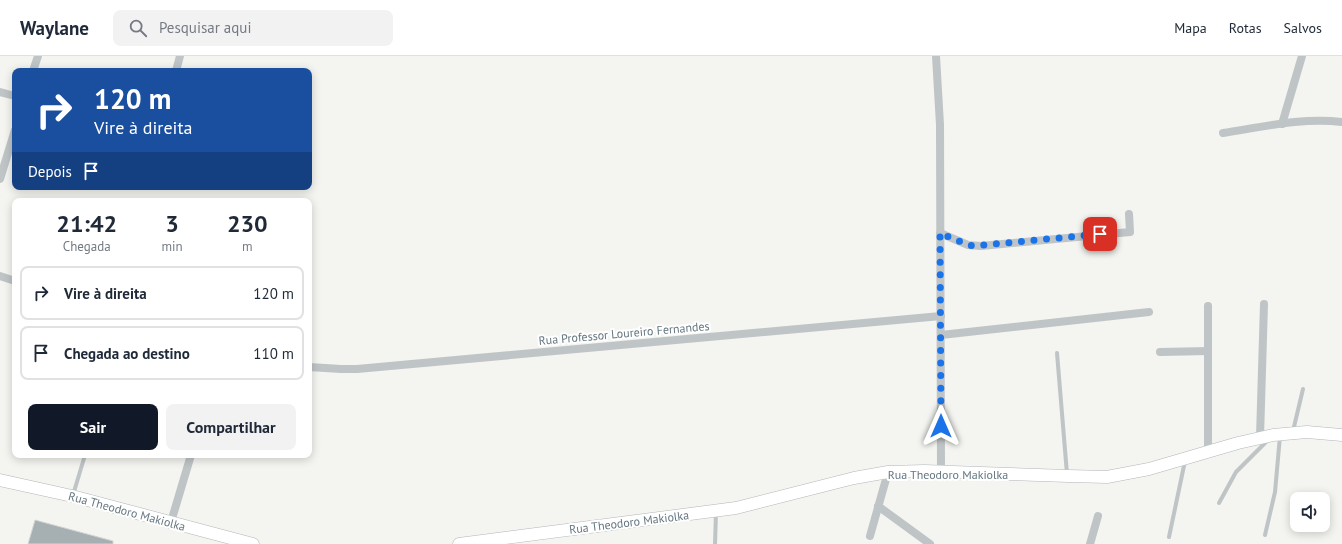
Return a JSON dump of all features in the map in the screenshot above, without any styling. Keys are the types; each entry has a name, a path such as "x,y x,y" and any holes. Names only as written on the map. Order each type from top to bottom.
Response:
{"main road":[{"name":"Rua Theodoro Makiolka","path":"459,544 716,511 752,504 854,478 888,472 941,471 1068,476 1122,475 1150,469 1260,437 1282,434 1323,433 1342,435"},
{"name":"Rua Theodoro Makiolka","path":"0,480 72,496 253,544"}],"street":[{"path":"34,68 38,56"},
{"path":"177,68 180,56"},
{"path":"936,56 940,125 941,471"},
{"path":"1282,124 1302,56"},
{"path":"0,92 12,95"},
{"path":"1223,133 1282,124 1320,121 1342,122"},
{"path":"0,179 12,140"},
{"path":"940,233 968,245 981,246 1130,232 1129,214"},
{"path":"0,276 12,280"},
{"path":"1260,437 1264,304"},
{"path":"1208,306 1208,452"},
{"path":"941,335 1149,312"},
{"name":"Rua Professor Loureiro Fernandes","path":"312,367 357,369 941,316"},
{"path":"1160,352 1208,351"},
{"path":"170,522 190,458"},
{"path":"870,536 888,472"},
{"path":"878,506 930,544"},
{"path":"1090,544 1098,516"}],"lane":[{"path":"1057,353 1068,476"},
{"path":"1265,535 1275,492 1282,434 1303,389"},
{"path":"1219,503 1236,472 1282,434"},
{"path":"72,496 85,458"},
{"path":"1169,537 1185,459"},
{"path":"715,544 716,511"}],"building":[{"path":"35,520 113,541 113,544 28,544"}],"route":[{"path":"941,426 940,233 968,245 974,246 1100,234"}]}
